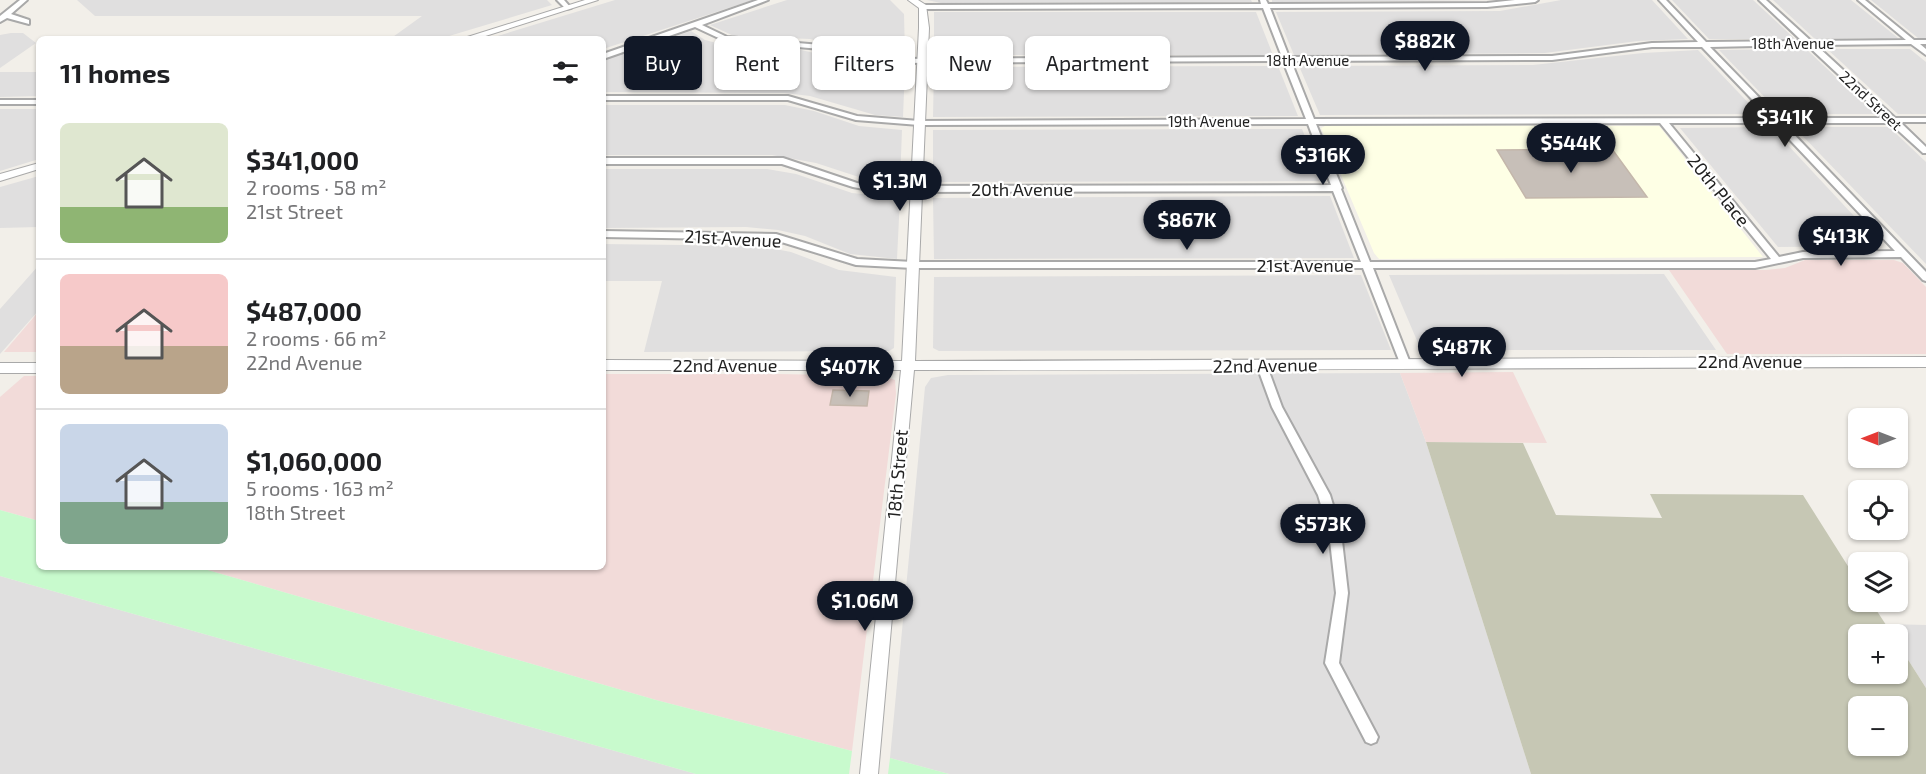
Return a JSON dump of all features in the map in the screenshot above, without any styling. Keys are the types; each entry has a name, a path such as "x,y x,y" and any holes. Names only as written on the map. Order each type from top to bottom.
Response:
{"street":[{"path":"3,18 24,0"},
{"path":"560,0 568,8"},
{"path":"476,36 594,0"},
{"path":"606,56 765,0"},
{"path":"912,0 923,7 1264,3 1487,5 1535,0"},
{"path":"1662,0 1926,278"},
{"name":"22nd Street","path":"1762,0 1926,150"},
{"path":"1861,0 1926,53"},
{"path":"1264,3 1369,266 1405,363"},
{"name":"18th Street","path":"869,774 908,364 923,7"},
{"path":"3,18 26,22"},
{"name":"18th Avenue","path":"694,24 714,35 743,42 821,46 890,61 1551,58 1652,45 1926,42"},
{"name":"19th Avenue","path":"606,98 788,98 856,118 919,123 1311,120 1926,120"},
{"path":"0,102 36,102"},
{"name":"20th Place","path":"1662,120 1777,260"},
{"name":"20th Avenue","path":"606,161 783,161 856,185 916,190 1338,188"},
{"path":"0,178 36,167"},
{"name":"21st Avenue","path":"606,234 776,237 856,262 913,265 1755,265 1819,254 1903,254"},
{"name":"22nd Avenue","path":"606,365 1263,366 1405,363 1926,362"},
{"path":"1263,366 1277,407 1324,495 1335,532 1342,593 1332,663 1371,737"},
{"path":"0,368 36,368"}],"shaded area":[{"path":"77,0 547,0 552,5 449,36 394,36 422,16 95,16"},
{"path":"615,0 753,0 643,36 624,36 624,42 606,48 606,36 498,36"},
{"path":"787,0 890,0 904,14 905,36 812,36 812,39 800,39 800,36 734,36 710,25"},
{"path":"927,0 1251,0 1252,2 941,3"},
{"path":"1272,0 1503,0 1272,2"},
{"path":"1561,0 1652,0 1688,39 1638,41 1545,53 1294,55 1276,12 1500,11"},
{"path":"1672,0 1753,0 1795,39 1709,39"},
{"path":"1773,0 1851,0 1898,38 1815,39"},
{"path":"1871,0 1926,0 1926,38 1918,38"},
{"path":"934,12 1256,12 1273,55 1170,55 1170,36 1025,36 1025,55 1013,55 1013,36 934,36"},
{"path":"691,31 699,36 676,36"},
{"path":"23,33 36,43 0,68 0,35"},
{"path":"702,38 714,42 714,90 800,90 800,50 812,52 812,90 904,90 903,117 875,115 810,96 784,93 606,92 606,59 624,53 624,90 702,90"},
{"path":"1806,49 1875,114 1781,114 1719,50"},
{"path":"1827,49 1910,49 1926,62 1926,114 1898,114"},
{"path":"1698,50 1759,114 1320,115 1299,66 1533,65 1643,53"},
{"path":"1170,66 1278,66 1298,116 933,117 934,90 1013,90 1013,67 1025,67 1025,90 1170,90"},
{"path":"0,72 36,72 36,96 0,97"},
{"path":"606,105 785,105 814,111 859,126 902,130 900,182 868,180 816,163 772,155 606,155"},
{"path":"0,109 36,109 36,160 0,171"},
{"path":"1327,125 1659,126 1763,257 1379,259 1374,253 1321,128"},
{"path":"1771,127 1882,246 1778,247 1680,128"},
{"path":"1794,127 1889,127 1926,162 1926,264"},
{"path":"1302,129 1323,181 933,182 933,130"},
{"path":"606,169 767,169 796,174 852,193 900,198 897,259 850,254 805,236 778,230 746,227 606,228"},
{"path":"36,177 36,227 0,228 0,187"},
{"path":"1330,196 1354,258 934,259 933,198"},
{"path":"606,244 760,246 791,252 839,270 896,277 894,348 889,351 644,352 662,281 606,281"},
{"path":"1805,260 1894,260 1903,263 1926,287 1926,354 1727,354 1669,270 1766,270 1785,268"},
{"path":"36,268 36,313 0,354 0,309"},
{"path":"1664,274 1716,350 1421,350 1389,275"},
{"path":"1361,275 1391,350 939,351 933,348 934,277"},
{"path":"36,315 36,352 4,352"},
{"path":"1513,372 1547,443 1426,442 1400,373"},
{"path":"1400,373 1426,442 1531,774 949,774 890,758 925,387 931,378 948,375"},
{"path":"606,374 884,376 895,380 896,394 852,751 656,700 207,570 606,570"},
{"path":"24,376 36,376 36,520 0,510 0,397"},
{"path":"1426,442 1523,443 1556,515 1662,518 1650,494 1803,495 1848,566 1848,612 1878,612 1885,624 1848,624 1848,684 1908,684 1908,660 1926,688 1926,774 1531,774"},
{"path":"0,576 696,774 0,774"},
{"path":"1908,625 1926,625 1926,688 1908,660"}],"green space":[{"path":"0,510 36,520 36,570 207,570 656,700 852,751 849,774 696,774 0,576"},
{"path":"890,758 949,774 888,774"}],"building":[{"path":"1612,149 1647,197 1526,198 1497,150"},
{"path":"833,390 869,391 867,406 830,405"}]}
